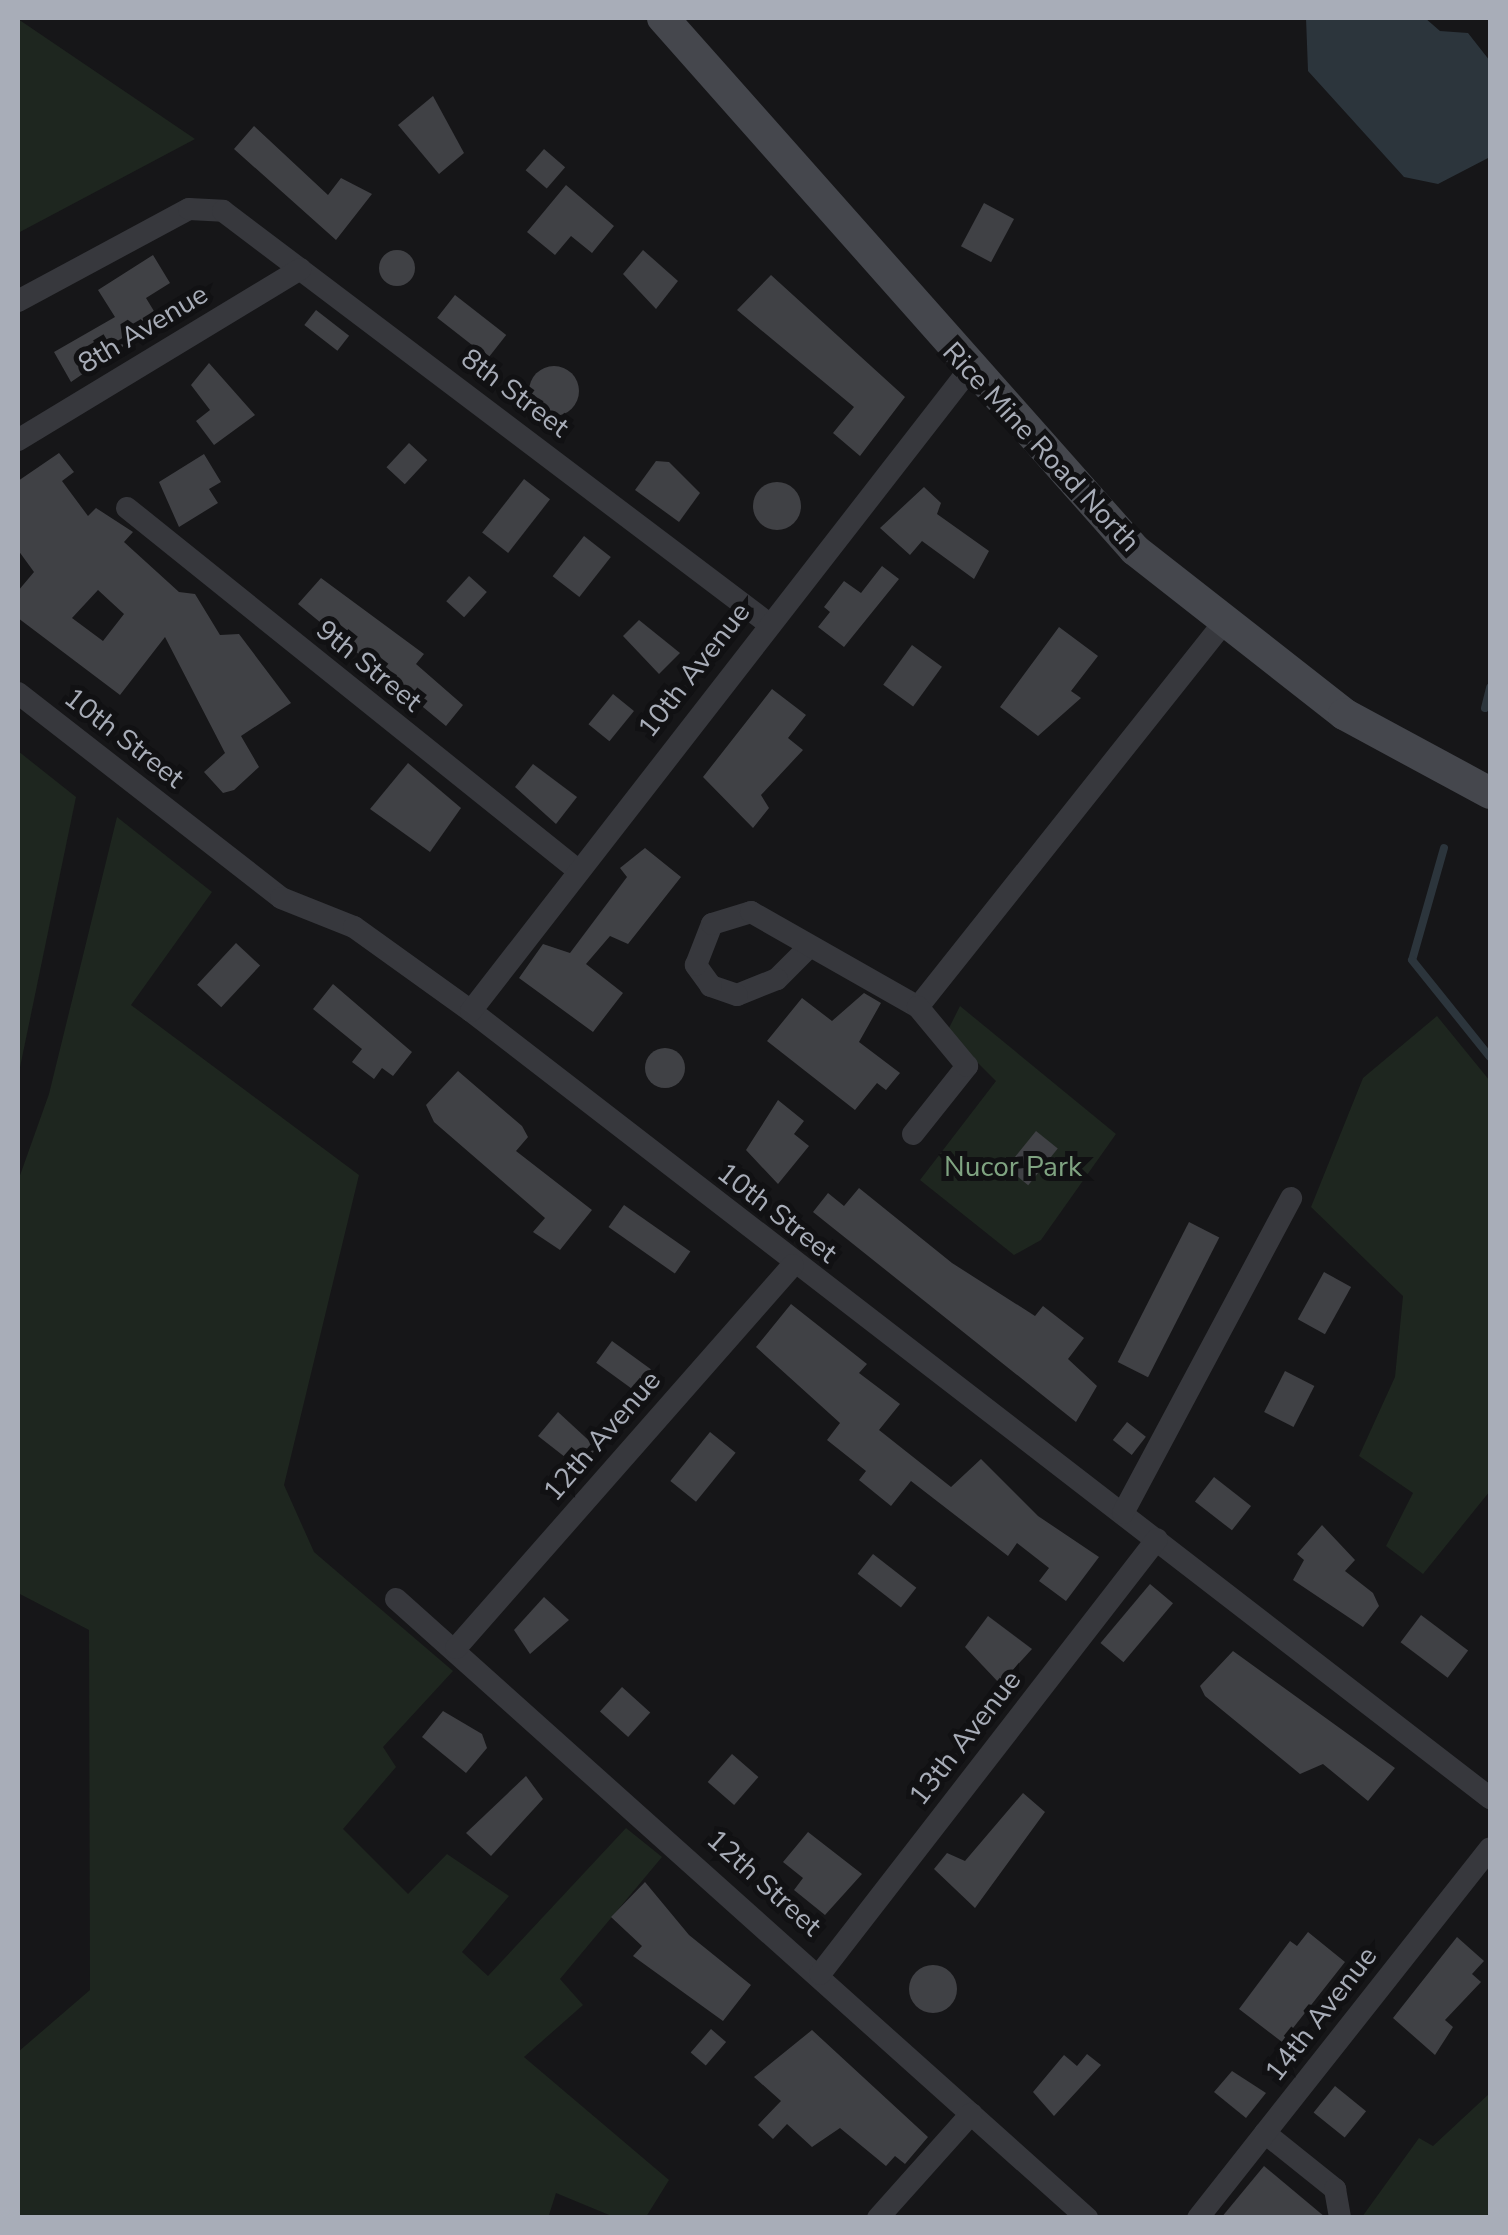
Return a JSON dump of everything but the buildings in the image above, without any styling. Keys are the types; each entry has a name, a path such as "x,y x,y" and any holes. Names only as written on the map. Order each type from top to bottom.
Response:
{"main road":[{"name":"Rice Mine Road North","path":"663,18 969,370 1135,550 1220,626 1344,714 1490,793"}],"street":[{"name":"8th Street","path":"18,301 176,215 223,211 769,624"},
{"name":"8th Avenue","path":"18,440 300,268"},
{"name":"10th Avenue","path":"472,1011 575,868 969,370"},
{"name":"9th Street","path":"127,508 575,868"},
{"path":"918,1008 1220,626"},
{"name":"10th Street","path":"18,693 281,898 354,927 472,1011 794,1265 1157,1539 1490,1798"},
{"path":"808,948 777,979 736,995 712,986 696,965 700,935 736,912 869,973 918,1008 966,1066 913,1134"},
{"path":"1123,1513 1291,1198"},
{"name":"12th Avenue","path":"456,1648 794,1265"},
{"name":"13th Avenue","path":"820,1974 1157,1539"},
{"name":"12th Street","path":"396,1599 456,1648 820,1974 1087,2218"},
{"name":"14th Avenue","path":"1198,2218 1490,1848"},
{"path":"878,2218 970,2114"},
{"path":"1265,2133 1335,2189 1340,2218"}],"green space":[{"path":"18,19 195,139 18,233"},
{"path":"18,751 76,797 18,1077"},
{"path":"117,817 212,892 131,1005 359,1175 284,1485 314,1552 453,1671 383,1747 396,1767 343,1829 408,1894 447,1854 509,1896 462,1952 488,1976 626,1828 662,1857 560,1979 583,2005 524,2057 669,2180 646,2217 614,2217 556,2193 548,2218 18,2217 18,2052 90,1990 89,1630 18,1593 18,1181 49,1094"},
{"name":"Nucor Park","path":"960,1006 1116,1134 1041,1240 1014,1255 920,1180 996,1081 947,1032"},
{"path":"1437,1016 1490,1081 1490,1491 1423,1574 1386,1546 1413,1493 1359,1456 1395,1377 1403,1296 1311,1207 1363,1078"},
{"path":"1490,2093 1490,2217 1362,2217 1419,2138 1433,2146"}],"shaded area":[{"path":"1306,18 1425,18 1440,31 1468,33 1490,61 1490,157 1438,184 1404,177 1308,71"}],"waterway":[{"path":"1485,708 1490,688"},
{"path":"1444,848 1412,960 1490,1057"}]}
